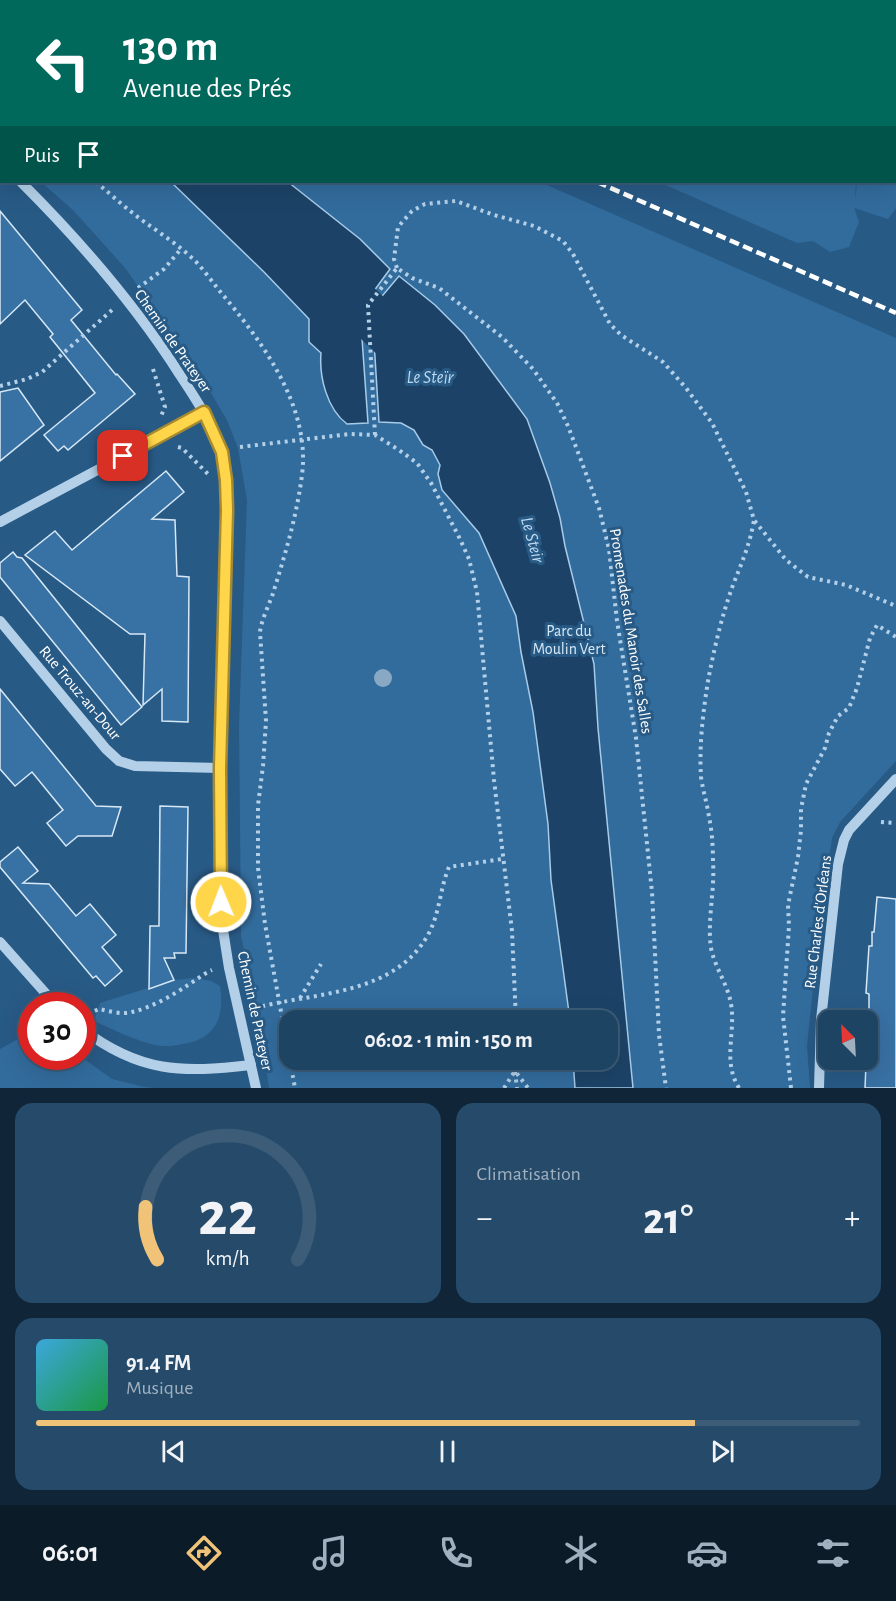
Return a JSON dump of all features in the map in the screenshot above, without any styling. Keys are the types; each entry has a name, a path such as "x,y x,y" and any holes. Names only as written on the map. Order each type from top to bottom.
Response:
{"street":[{"name":"Chemin de Prateyer","path":"22,183 72,234 149,327 204,412 222,452 226,480 220,768 221,917 229,968 256,1088"},
{"path":"0,522 204,412"},
{"name":"Rue Trouz-an-Dour","path":"0,621 119,761 135,766 220,768"},
{"name":"Rue Charles d'Orléans","path":"819,1088 821,1020 838,864 844,840 856,821 896,779"},
{"path":"0,942 44,992"},
{"path":"96,1039 126,1057 148,1064 216,1069 251,1065"}],"path":[{"path":"97,183 135,215 194,259 230,303 280,376 302,440 303,465 297,512 273,593 262,619 260,633 266,721 258,806 258,868 264,924 296,1088"},
{"path":"375,435 368,304 397,268 394,260 398,227 412,211 425,204 456,201 534,226 563,241 573,254 610,324 621,335 663,362 686,388 712,423 746,492 754,520 786,560 803,573 846,585 896,606"},
{"path":"0,386 27,379 42,372 126,298 164,269 181,249"},
{"name":"Promenades du Manoir des Salles","path":"397,268 412,278 439,288 502,337 533,369 557,403 568,426 599,508 609,549 617,621 636,738 652,892 659,1035 666,1088"},
{"path":"152,366 165,407 160,419 173,445 182,448 211,477 226,480"},
{"path":"222,452 350,434 375,435 412,459 431,483 460,539 475,577 502,859 512,931 516,1010"},
{"path":"739,1088 731,1072 729,1058 732,1013 730,1000 716,967 709,933 714,893 713,862 710,818 703,794 700,760 705,704 716,644 733,585 750,545 754,520"},
{"path":"791,1088 783,1016 789,926 788,905 798,857 801,809 806,784 825,748 838,716 849,708 857,688 870,638 877,625 896,637"},
{"path":"240,1013 278,1003 339,992 392,971 414,955 429,932 449,867 502,859"},
{"path":"300,999 321,964"},
{"path":"96,1010 130,1013 178,991 204,974 229,968"},
{"path":"504,1088 515,1071"},
{"path":"515,1071 517,1088"},
{"path":"515,1071 528,1088"}],"green space":[{"name":"Parc du Moulin Vert","path":"42,183 542,183 896,338 896,761 840,822 832,838 819,930 807,1046 810,1088 269,1088 256,1019 257,1008 241,936 239,727 247,500 238,448 227,420 205,383 126,269 74,211"},
{"path":"661,183 856,183 855,202 857,183 896,183 896,208 888,219 854,208 859,222 849,247 830,252 813,241 797,243"},
{"path":"194,978 211,981 220,986 219,1017 210,1032 203,1037 173,1046 162,1046 132,1038 96,1022 100,1003 174,980"},
{"path":"18,1039 18,1070 96,1070 96,1068 112,1079 156,1088 0,1088 0,1049"}],"water":[{"name":"Le Steïr","path":"172,183 289,183 360,239 390,269 360,310 368,423 347,424 334,410 323,382 321,353 309,342 309,319"},
{"name":"Le Steïr","path":"399,276 435,305 464,334 527,419 550,483 594,664 598,728 633,1088 575,1088 574,1070 618,1070 618,1010 569,1010 551,880 548,824 533,712 516,616 479,533 442,490 438,474 440,465 432,450 423,445 414,430 401,423 379,422 372,308"}],"building":[{"path":"0,211 82,310 71,320 116,375 135,394 68,450 64,446 58,451 44,435 95,393 50,337 53,334 25,300 0,324"},
{"path":"18,388 44,425 0,461 0,392"},
{"path":"166,471 184,492 152,519 175,520 177,576 189,577 188,722 162,721 162,689 143,705 145,634 130,634 25,555 55,531 72,550"},
{"path":"13,552 17,557 22,558 142,707 121,725 0,577 0,563"},
{"path":"0,689 96,806 121,807 112,836 78,836 66,846 47,823 63,810 32,772 15,786 0,769"},
{"path":"160,806 188,807 186,953 174,953 175,958 164,958 174,980 149,989 150,926 159,926"},
{"path":"18,847 38,871 23,883 49,884 76,916 90,904 116,935 102,947 122,971 105,986 96,976 93,978 0,867 0,862"},
{"path":"877,897 896,899 896,1088 865,1088 866,1070 878,1070 878,1010 869,1010 869,994 866,993 869,946 872,946 872,932 874,932"}],"waterway":[{"name":"Le Steir","path":"220,183 304,252 418,362"}],"railway":[{"path":"599,183 896,313"}],"route":[{"path":"123,456 204,412 222,452 227,510 220,768 221,902"}]}
